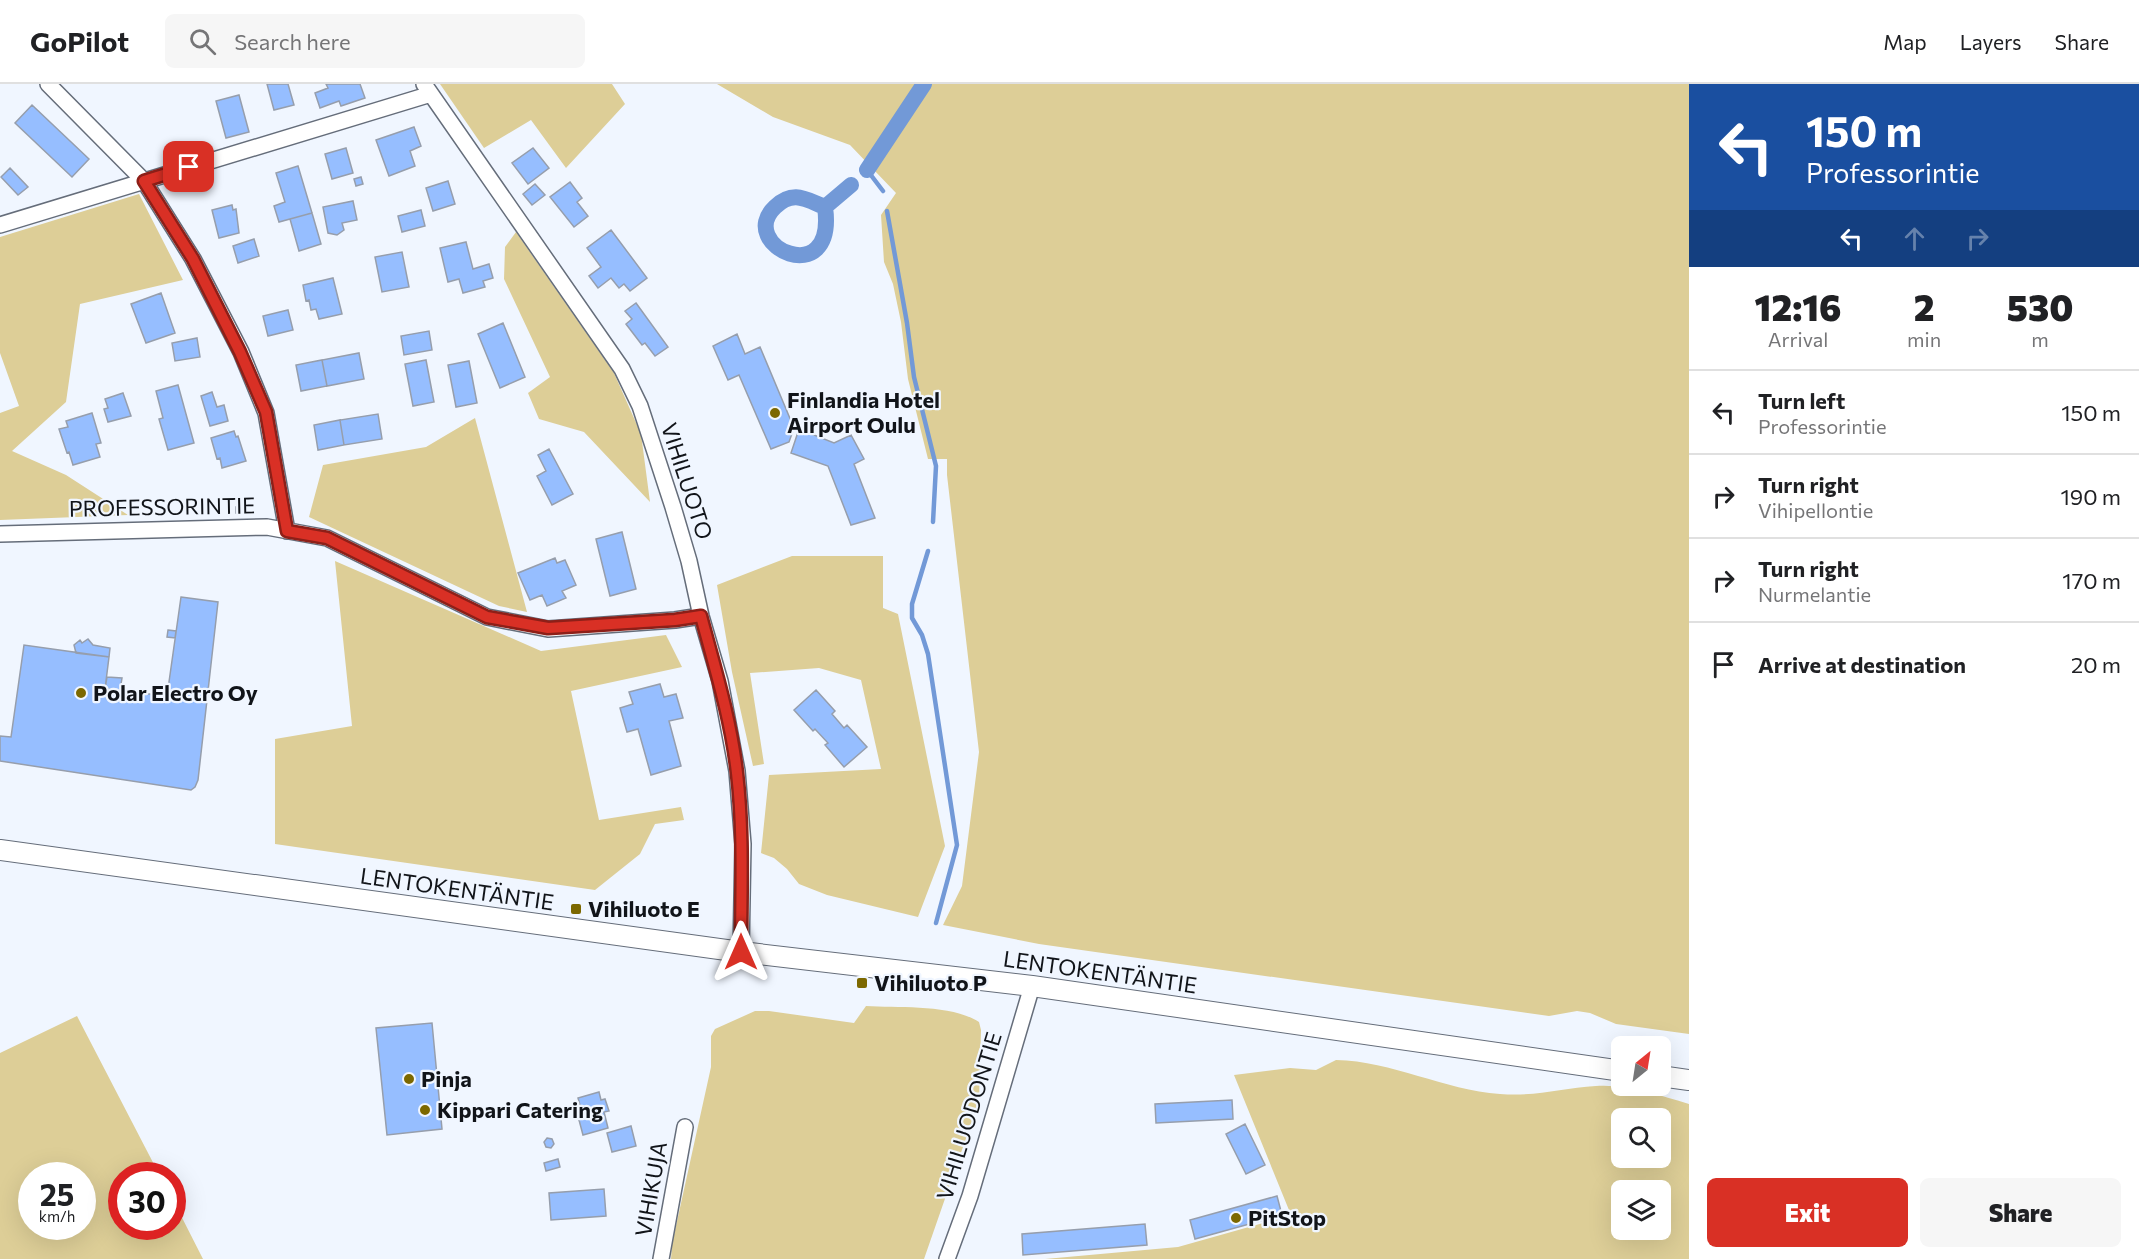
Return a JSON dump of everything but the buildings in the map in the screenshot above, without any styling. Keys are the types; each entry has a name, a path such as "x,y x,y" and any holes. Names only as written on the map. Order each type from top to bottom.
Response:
{"main road":[{"name":"LENTOKENTÄNTIE","path":"0,850 741,952 1032,986 1611,1069"},
{"path":"1671,1078 1689,1080"}],"street":[{"path":"48,84 144,181 193,259 240,352 266,412 287,531"},
{"path":"0,225 428,89"},
{"name":"VIHILUOTO","path":"428,89 622,369 640,406 689,561 701,616 720,681 737,771 743,844 741,952"},
{"name":"PROFESSORINTIE","path":"0,534 267,527 327,538 487,617 548,628 675,620 701,616"},
{"name":"VIHILUODONTIE","path":"947,1259 970,1196 1032,986"},
{"name":"VIHIKUJA","path":"661,1259 685,1127"}],"shaded area":[{"path":"440,84 612,84 625,104 566,168 531,120 484,148"},
{"path":"717,84 1689,84 1689,1034 1616,1024 1590,1013 1577,1011 1549,1016 1039,944 943,925 962,886 979,752 947,459 928,459 908,379 901,322 893,284 884,262 881,215 896,193 850,145 773,117"},
{"path":"139,194 183,280 80,304 66,402 12,451 66,475 128,515 0,520 0,413 19,406 0,353 0,237"},
{"path":"516,232 614,373 641,434 650,502 584,432 539,419 528,393 550,377 504,279 505,247"},
{"path":"475,418 527,612 499,606 309,517 323,465 426,447"},
{"path":"792,556 883,556 883,608 898,614 945,846 918,917 827,895 799,884 774,858 761,853 769,775 881,769 861,680 819,668 750,673 764,764 753,766 732,672 717,585"},
{"path":"335,561 541,651 666,635 682,667 571,691 599,820 681,807 684,820 655,824 640,854 595,890 275,844 275,739 352,726"},
{"path":"866,1006 924,1008 954,1012 979,1022 981,1030 979,1101 924,1259 671,1259 672,1244 711,1067 711,1036 715,1029 755,1011 854,1023"},
{"path":"77,1016 153,1162 108,1162 108,1240 186,1240 186,1226 203,1259 0,1259 0,1053"},
{"path":"1336,1060 1377,1065 1459,1087 1500,1094 1525,1094 1608,1086 1611,1086 1611,1096 1661,1096 1689,1104 1689,1259 1045,1259 1178,1247 1291,1215 1234,1075 1290,1068 1316,1070"}],"waterway":[{"path":"867,170 924,84"},
{"path":"867,170 883,191"},
{"path":"825,207 825,233 817,249 804,255 790,254 776,246 768,235 766,221 781,202 793,197 825,207 851,185"},
{"path":"887,211 914,377 936,466 933,522"},
{"path":"928,551 912,604 912,618 922,635 928,654 957,845 936,923"}],"place":[{"name":"Finlandia Hotel Airport Oulu","path":"775,413"},
{"name":"Polar Electro Oy","path":"81,693"},
{"name":"Vihiluoto E","path":"576,909"},
{"name":"Vihiluoto P","path":"862,983"},
{"name":"Pinja","path":"409,1079"},
{"name":"Kippari Catering","path":"425,1110"},
{"name":"PitStop","path":"1236,1218"}],"route":[{"path":"189,167 144,181 193,259 240,352 266,412 287,531 327,538 487,617 548,628 675,620 701,616 720,681 737,771 743,844 741,952"}]}
